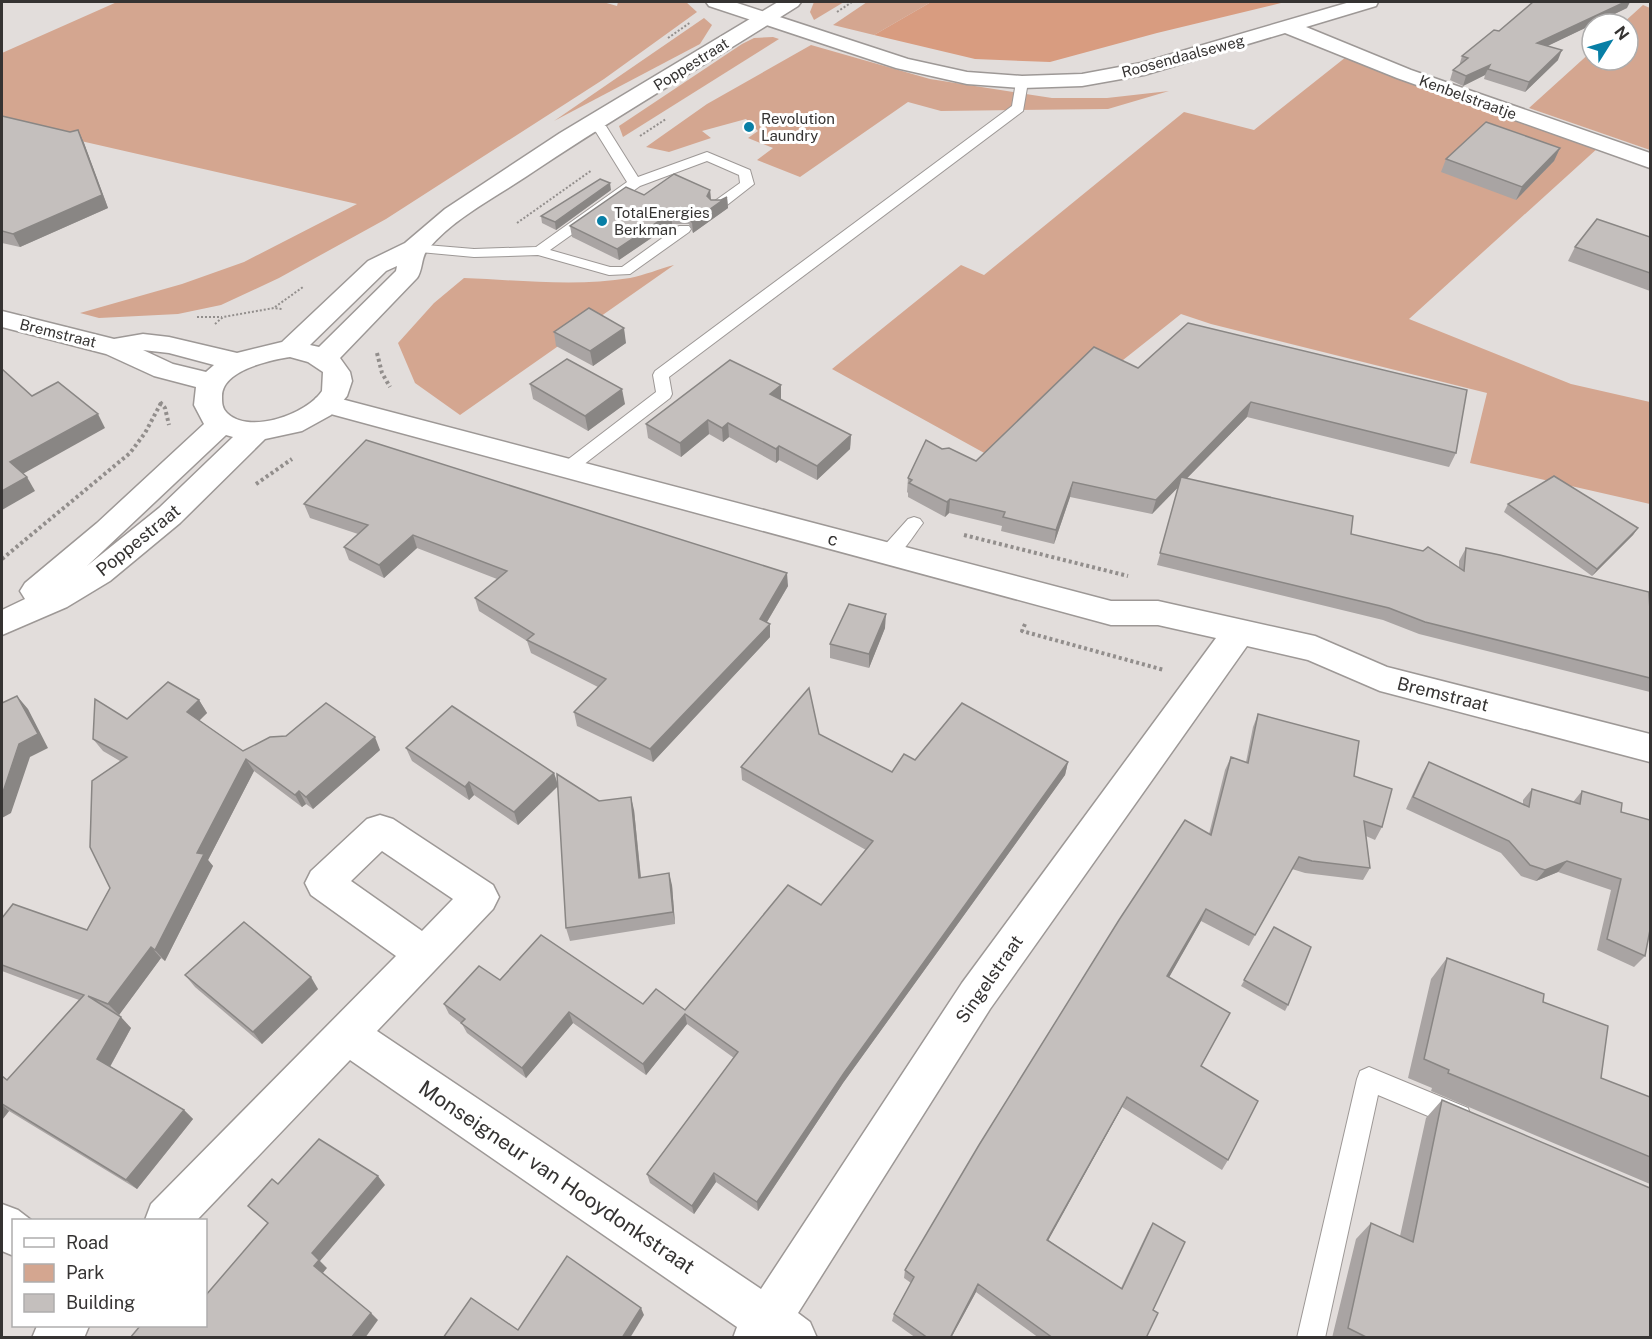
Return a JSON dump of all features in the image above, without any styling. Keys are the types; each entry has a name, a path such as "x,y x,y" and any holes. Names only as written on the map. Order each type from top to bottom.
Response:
{"street":[{"name":"Roosendaalseweg","path":"716,2 903,64 967,78 1022,82 1082,80 1143,69 1369,2"},
{"name":"Poppestraat","path":"290,349 377,266 414,248 453,214 589,124 665,81 791,2"},
{"name":"Kenbelstraatje","path":"1287,27 1404,74 1650,161"},
{"path":"324,358 408,273 414,248"},
{"name":"Bremstraat","path":"2,319 115,348 164,370 213,384"},
{"name":"Bremstraat","path":"115,348 143,342 169,345 238,362"},
{"path":"290,349 309,351 324,358 334,367 338,379 335,392 313,415 296,424 256,431 237,429 222,423 212,415 208,405 208,394 223,372 238,362 254,355 290,349"},
{"name":"c","path":"326,404 1111,613 1158,613 1238,633"},
{"name":"Poppestraat","path":"2,621 78,558 222,423"},
{"name":"Poppestraat","path":"2,621 72,591 124,555 169,518 256,431"},
{"name":"Bremstraat","path":"1238,633 1314,649 1380,678 1650,748"},
{"name":"Singelstraat","path":"772,1331 976,996 1238,633"},
{"path":"169,1219 424,954"},
{"name":"Monseigneur van Hooydonkstraat","path":"348,1035 772,1331"}],"lane":[{"path":"568,468 664,394 661,375 1018,108 1022,82"},
{"path":"589,124 601,129 635,183"},
{"path":"539,251 635,183 707,156 746,173 747,184 717,206"},
{"path":"414,248 474,254 539,251 609,271 625,271 684,229"},
{"path":"888,553 914,523"},
{"path":"1311,1338 1369,1079 1477,1125"}],"path":[{"name":"Poppestraat","path":"474,254 670,115"},
{"path":"2,558 130,453 145,433 161,403"}],"green space":[{"path":"117,2 603,2 617,6 618,2 686,2 697,12 604,79 386,219 279,278 221,305 178,314 99,318 80,313 182,284 244,262 357,204 2,123 2,53"},
{"path":"814,2 844,2 814,20 810,12"},
{"path":"867,2 931,2 874,35 833,25"},
{"path":"1643,5 1650,8 1650,150 1529,108 1580,62 1580,72 1640,72 1640,12 1635,12"},
{"path":"704,18 712,25 700,44 554,121"},
{"path":"754,38 779,39 623,137 619,126 742,44"},
{"path":"811,45 930,79 1052,98 1107,98 1169,91 1108,109 941,111 908,102 800,177 757,160 773,148 748,138 758,131 746,119 702,131 711,138 669,152 646,147 707,104"},
{"path":"1346,57 1599,147 1409,319 1571,384 1650,402 1650,504 1470,463 1487,393 1211,324 1181,314 997,460 832,369 961,265 984,275 1184,112 1254,130"},
{"path":"674,265 460,415 415,383 398,343 434,303 464,278 547,282 610,281 630,278"}],"shaded area":[{"path":"931,2 1285,2 1050,62 975,59 874,35"}],"building":[{"path":"1533,2 1625,2 1604,12 1580,12 1580,23 1537,43 1562,50 1529,82 1488,69 1490,65 1466,76 1453,70 1468,58 1462,56 1494,30 1499,31"},
{"path":"2,116 70,132 78,130 102,195 13,234 2,231"},
{"path":"1486,122 1560,148 1522,187 1446,159"},
{"path":"674,174 710,190 707,196 711,200 721,200 727,197 692,222 688,213 671,213 617,249 570,226 626,187 644,195"},
{"path":"600,179 610,183 555,222 541,216"},
{"path":"1597,219 1650,237 1650,273 1575,247"},
{"path":"589,308 624,328 590,351 554,332"},
{"path":"1188,323 1467,390 1456,453 1251,402 1156,500 1073,482 1056,530 1003,517 1005,512 950,499 947,502 909,483 912,480 908,478 926,440 942,449 949,448 976,461 1094,347 1138,368"},
{"path":"567,359 622,389 585,416 530,384"},
{"path":"730,360 781,385 770,394 851,435 817,466 779,446 776,449 728,423 722,428 708,420 680,443 646,424"},
{"path":"2,369 32,396 58,382 98,414 10,462 27,477 2,491"},
{"path":"366,440 787,573 760,619 770,624 650,749 574,712 606,679 527,640 534,634 475,598 507,571 413,535 379,565 344,547 368,525 304,504"},
{"path":"1554,476 1638,528 1597,569 1508,504"},
{"path":"1181,477 1353,516 1351,534 1423,551 1428,547 1464,571 1466,548 1649,592 1650,678 1425,622 1389,608 1160,553"},
{"path":"849,604 886,614 869,654 830,644"},
{"path":"168,682 199,700 187,712 243,751 270,737 286,736 326,703 375,737 306,797 299,791 295,795 246,759 197,853 204,854 155,950 151,947 108,1004 88,996 121,1017 97,1059 184,1110 126,1180 2,1104 2,1076 7,1080 84,995 2,965 2,918 13,904 87,930 110,888 90,847 92,781 127,757 93,739 95,699 127,719"},
{"path":"809,688 819,734 892,772 904,754 915,760 962,703 1068,762 844,1073 757,1202 714,1173 692,1206 647,1174 738,1052 685,1014 643,1064 569,1012 522,1068 461,1023 465,1019 444,1004 479,966 500,980 541,935 643,1004 656,989 685,1010 788,885 821,905 873,841 741,767"},
{"path":"17,696 38,734 19,744 2,795 2,703"},
{"path":"452,706 554,773 514,812 469,782 465,787 406,748"},
{"path":"1258,714 1359,741 1354,776 1392,789 1382,827 1364,821 1370,868 1312,861 1299,857 1255,935 1206,909 1167,976 1230,1013 1201,1066 1258,1101 1228,1160 1127,1097 1047,1240 1122,1289 1153,1223 1185,1242 1153,1310 1158,1313 1146,1338 1053,1338 978,1284 950,1338 928,1338 894,1314 914,1277 905,1270 979,1145 1119,920 1185,820 1211,835 1231,757 1248,763"},
{"path":"1429,762 1529,807 1532,789 1580,804 1582,791 1622,803 1621,812 1650,820 1650,930 1645,956 1607,939 1621,879 1567,861 1545,870 1530,865 1509,841 1413,797"},
{"path":"557,774 599,801 631,797 639,878 669,873 673,912 566,928"},
{"path":"244,922 311,977 253,1032 185,975"},
{"path":"1274,927 1311,947 1288,1005 1244,980"},
{"path":"1447,958 1544,994 1543,1002 1608,1026 1601,1078 1650,1097 1650,1157 1448,1073 1449,1070 1424,1059"},
{"path":"1442,1100 1650,1188 1650,1338 1368,1338 1348,1328 1371,1223 1413,1242"},
{"path":"319,1139 378,1176 312,1253 319,1260 314,1266 371,1313 351,1338 130,1338 139,1327 207,1327 207,1294 268,1223 248,1206 272,1179 278,1184"},
{"path":"567,1256 641,1308 622,1338 443,1338 471,1298 518,1330"}],"place":[{"name":"Revolution Laundry","path":"749,127"},
{"name":"TotalEnergies Berkman","path":"602,221"}]}
